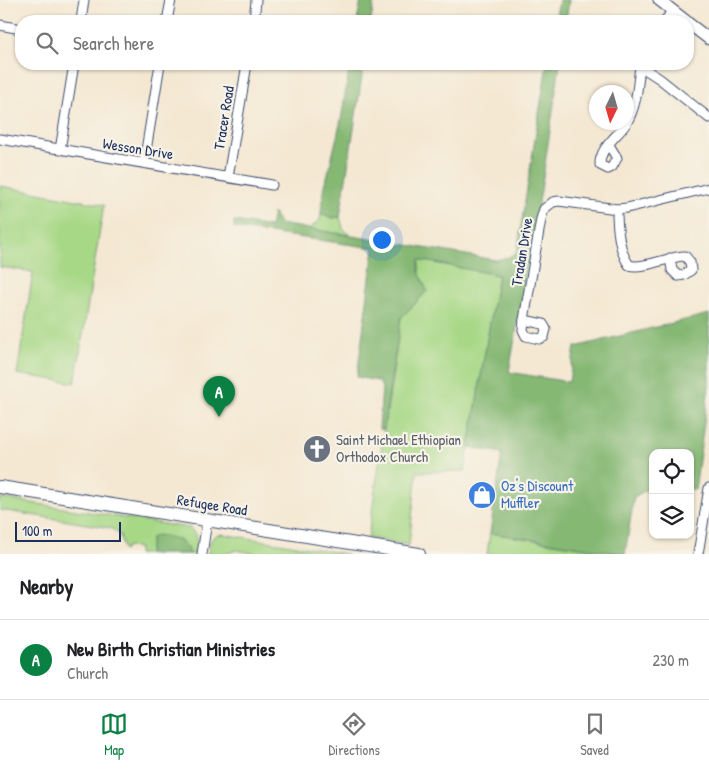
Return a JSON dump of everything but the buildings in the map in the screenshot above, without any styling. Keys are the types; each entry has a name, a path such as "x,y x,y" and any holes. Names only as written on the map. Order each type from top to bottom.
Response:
{"main road":[{"path":"659,0 677,15"},
{"path":"694,28 709,40"},
{"name":"Refugee Road","path":"0,487 419,554"}],"street":[{"path":"82,15 84,0"},
{"path":"168,15 171,0"},
{"path":"255,15 256,0"},
{"path":"669,15 672,11"},
{"path":"0,25 15,28"},
{"path":"60,150 73,70"},
{"path":"144,163 159,70"},
{"name":"Tracer Road","path":"228,177 246,70"},
{"path":"608,145 632,114 639,70"},
{"path":"647,70 709,118"},
{"name":"Wesson Drive","path":"0,139 272,185"},
{"name":"Tradan Drive","path":"524,320 540,219 544,209 553,202 564,201 617,209 709,188"},
{"path":"617,209 617,225 624,256 629,265 637,266 670,258"},
{"path":"698,554 709,488"},
{"path":"202,554 207,521"}],"green space":[{"path":"361,0 374,0 372,15 358,15"},
{"path":"559,0 569,0 567,15 556,15"},
{"path":"349,70 363,70 340,217 332,218 321,213 323,194 341,120"},
{"path":"546,70 559,70 541,190 509,372 569,382 575,347 709,314 709,386 695,490 694,449 649,449 649,488 634,497 625,554 490,533 502,453 469,447 498,275 419,260 419,272 427,291 401,318 383,430 379,429 382,387 378,381 357,377 374,248 234,228 234,221 270,227 273,213 280,224 496,260 509,257 517,251"},
{"path":"0,186 104,205 75,383 17,374 33,272 0,267"},
{"path":"321,213 332,218 340,217 343,228 350,235 309,229 320,220"},
{"path":"419,260 498,275 465,471 417,472 409,545 368,538 401,318 427,291 419,272"},
{"path":"0,498 190,528 196,537 195,554 190,554 188,547 151,538 149,554 138,554 139,548 127,546 124,551 120,535 111,528 0,510"},
{"path":"490,533 624,554 487,554"},
{"path":"222,534 347,554 258,554 236,550 226,554 208,554 210,542 214,536"},
{"path":"157,535 181,541 190,554 149,554 151,538"}],"place":[{"name":"New Birth Christian Ministries","path":"219,417"},
{"name":"Saint Michael Ethiopian Orthodox Church","path":"317,449"},
{"name":"Oz's Discount Muffler","path":"482,495"}]}
